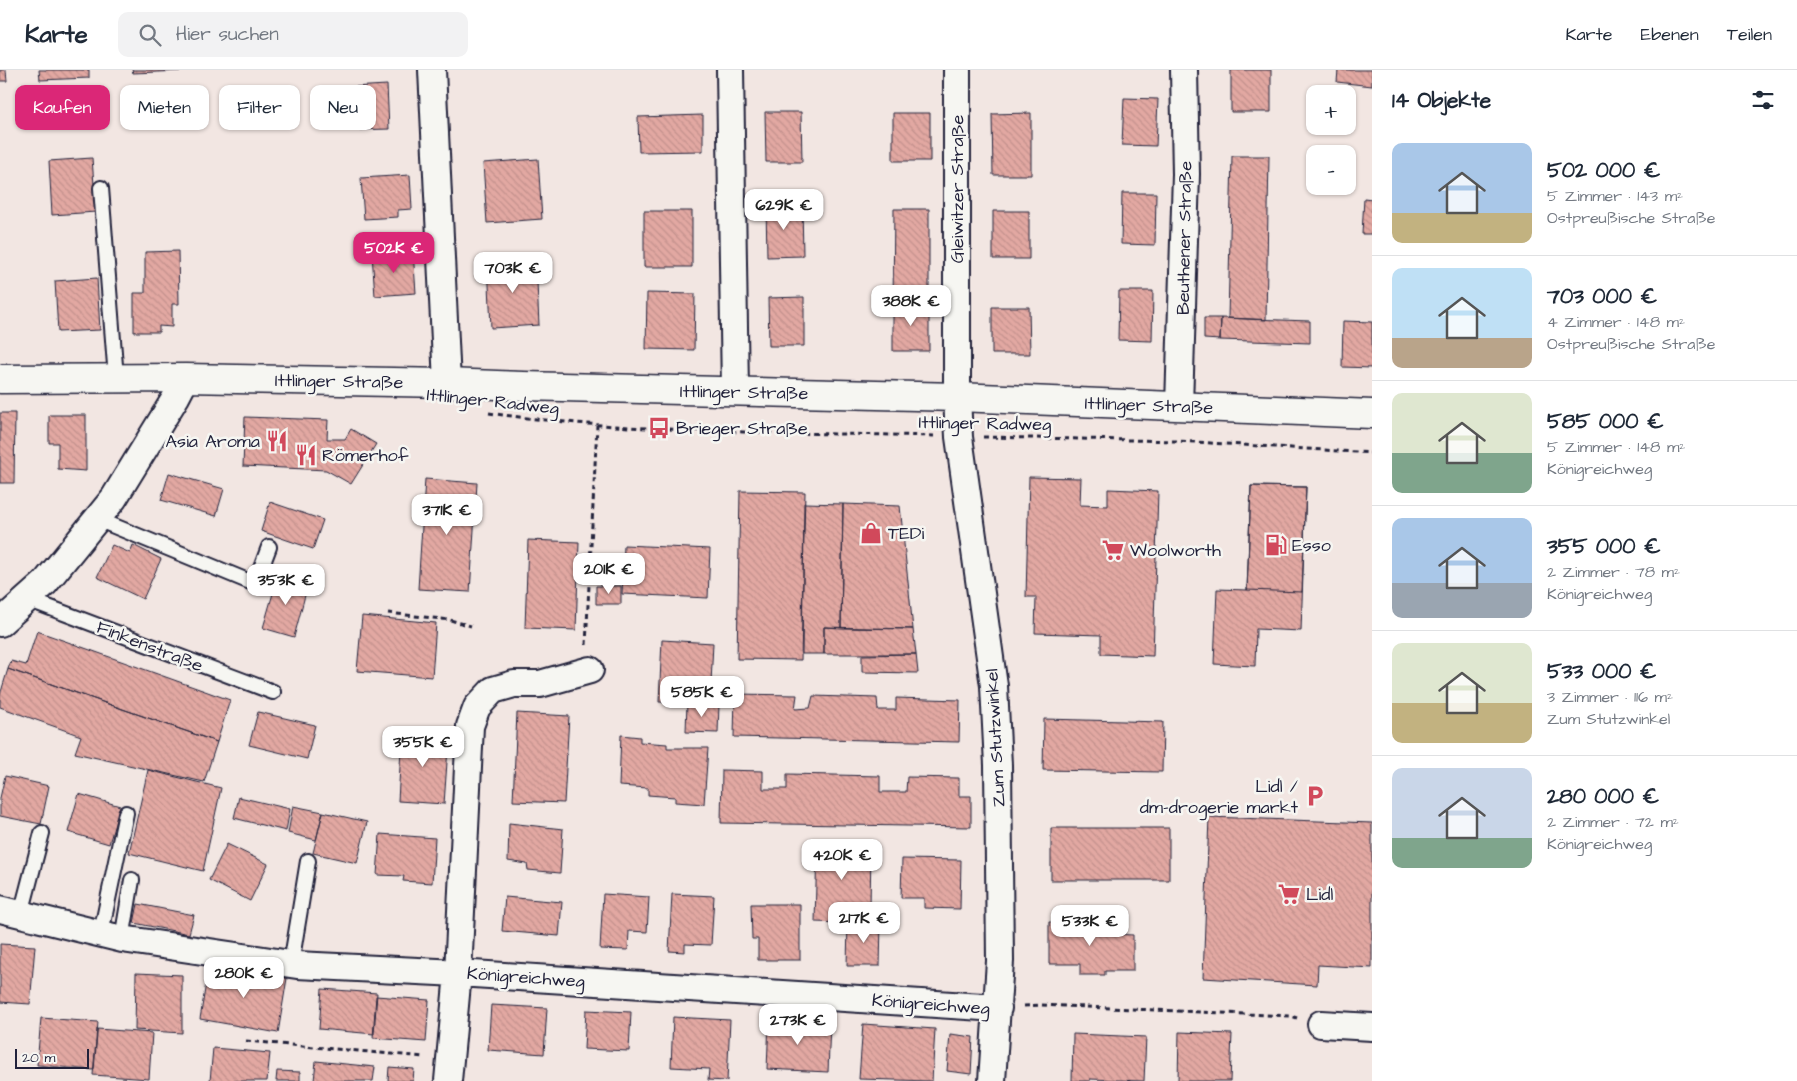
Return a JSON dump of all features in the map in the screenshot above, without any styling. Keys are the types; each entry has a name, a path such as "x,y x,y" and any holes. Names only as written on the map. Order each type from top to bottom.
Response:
{"street":[{"path":"432,70 447,383"},
{"path":"730,70 735,391"},
{"name":"Gleiwitzer Straße","path":"956,397 957,70"},
{"name":"Beuthener Straße","path":"1179,406 1186,174 1184,70"},
{"path":"0,623 45,583 114,498 186,378"},
{"name":"Ittlinger Straße","path":"0,379 186,378 447,383 956,397 1372,414"},
{"name":"Zum Stutzwinkel","path":"956,397 959,437 994,686 1000,828 1000,961 992,1081"},
{"name":"Königreichweg","path":"449,1070 458,973 470,726 477,707 493,690 514,684 540,684 590,670"},
{"name":"Königreichweg","path":"11,911 112,936 291,964 998,1008"},
{"path":"1321,1024 1372,1027"}],"lane":[{"path":"101,188 116,378"},
{"path":"97,519 255,584 269,548"},
{"name":"Finkenstraße","path":"27,599 273,692"},
{"path":"112,936 126,813"},
{"name":"Königreichweg","path":"11,911 42,833"},
{"path":"291,964 308,861"},
{"path":"112,936 132,880"}],"path":[{"name":"Ittlinger Radweg","path":"484,412 540,420 597,425 721,431 1178,441 1372,453"},
{"path":"590,670 586,645 597,425"},
{"path":"388,613 450,620 471,626"},
{"name":"Königreichweg","path":"998,1008 1041,1005 1291,1016 1321,1024"},
{"path":"246,1041 449,1070"}],"building":[{"path":"0,70 6,70 7,81 0,81"},
{"path":"39,70 89,70 89,78 40,80"},
{"path":"132,70 183,70 184,71 133,73"},
{"path":"1231,70 1271,70 1271,112 1231,112"},
{"path":"1338,70 1372,70 1372,86 1337,82"},
{"path":"387,85 389,129 376,129 376,86"},
{"path":"1124,98 1158,99 1156,146 1122,145"},
{"path":"765,112 801,112 802,162 766,162"},
{"path":"893,113 930,113 930,161 893,161"},
{"path":"1031,113 1031,175 993,175 992,114"},
{"path":"703,115 703,151 639,152 638,117"},
{"path":"1232,156 1269,156 1266,320 1228,318"},
{"path":"92,158 96,212 52,215 49,161"},
{"path":"538,159 542,219 487,223 483,163"},
{"path":"410,175 412,209 398,210 398,217 364,219 361,178"},
{"path":"1122,193 1156,193 1155,245 1121,244"},
{"path":"1364,198 1372,199 1372,234 1362,234"},
{"path":"802,205 803,256 767,257 766,206"},
{"path":"894,209 929,209 929,304 893,304"},
{"path":"644,211 692,211 692,267 644,267"},
{"path":"993,211 1029,211 1029,259 993,259"},
{"path":"178,251 179,304 172,304 172,327 159,326 159,332 134,332 134,293 145,293 145,252"},
{"path":"413,251 416,293 375,296 372,254"},
{"path":"536,261 539,325 491,328 488,263"},
{"path":"97,278 100,330 58,332 55,281"},
{"path":"1119,291 1153,291 1152,341 1118,340"},
{"path":"647,293 695,294 694,350 646,349"},
{"path":"804,297 804,346 769,346 768,298"},
{"path":"893,304 929,304 929,351 893,351"},
{"path":"992,307 1029,307 1030,354 992,354"},
{"path":"1204,318 1221,318 1220,340 1204,339"},
{"path":"1221,318 1310,321 1310,343 1220,340"},
{"path":"1343,321 1372,322 1372,368 1342,367"},
{"path":"0,413 15,413 14,483 0,483"},
{"path":"49,415 86,415 86,471 58,469 58,443 49,443"},
{"name":"Römerhof","path":"245,417 328,420 327,439 345,439 351,429 376,444 351,484 326,470 243,466"},
{"path":"169,473 224,489 216,516 161,500"},
{"path":"1029,477 1081,478 1080,505 1108,506 1108,489 1158,491 1153,656 1101,654 1101,635 1035,633 1036,597 1026,597"},
{"path":"425,479 477,483 470,592 418,589"},
{"name":"Esso","path":"1251,486 1306,487 1301,631 1256,629 1255,666 1214,664 1217,589 1247,590"},
{"path":"1251,486 1306,487 1302,592 1247,590"},
{"path":"740,491 805,492 801,660 737,659"},
{"path":"270,502 323,520 313,549 261,531"},
{"path":"804,503 843,504 841,628 824,627 824,654 802,654"},
{"path":"843,504 900,506 913,629 841,628"},
{"path":"528,540 579,542 576,630 525,628"},
{"path":"112,545 130,553 133,545 161,559 143,599 97,577"},
{"path":"624,545 710,549 708,598 622,594"},
{"path":"278,576 308,584 294,637 263,628"},
{"path":"596,586 621,586 621,604 596,604"},
{"path":"362,616 436,623 432,677 357,671"},
{"path":"824,627 913,629 916,654 824,654"},
{"path":"37,631 230,700 217,742 8,669 11,661 26,665"},
{"path":"662,640 713,643 710,703 659,702"},
{"path":"916,654 918,673 862,672 862,655"},
{"path":"8,669 217,742 204,782 75,753 81,736 0,707 0,695"},
{"path":"735,694 797,695 795,709 810,708 813,696 877,698 878,710 896,710 896,698 960,700 959,742 734,737"},
{"path":"687,702 719,704 718,733 686,732"},
{"path":"258,712 315,725 307,759 249,745"},
{"path":"517,713 569,716 564,803 513,801"},
{"path":"1044,719 1163,722 1162,772 1043,770"},
{"path":"402,732 449,734 444,804 398,801"},
{"path":"621,735 640,737 640,742 667,744 667,748 708,748 704,804 675,802 675,797 648,795 648,788 619,786"},
{"path":"148,770 221,788 203,871 129,853"},
{"path":"722,770 763,771 763,789 787,789 787,774 880,776 880,792 906,792 907,777 959,778 959,796 971,796 971,827 721,823"},
{"path":"5,776 49,786 41,824 0,816 0,798"},
{"path":"79,794 120,806 109,844 68,832"},
{"path":"239,797 290,809 286,831 234,818"},
{"path":"293,806 323,812 316,840 288,833"},
{"path":"323,812 367,822 357,863 313,853"},
{"name":"Lidl","path":"1209,817 1372,823 1372,968 1318,965 1317,985 1203,978"},
{"path":"509,823 563,829 560,873 528,870 527,864 508,861"},
{"path":"1051,828 1169,828 1169,880 1051,880"},
{"path":"380,834 435,838 432,883 403,881 404,876 377,875"},
{"path":"227,844 268,864 250,901 209,880"},
{"path":"817,847 871,848 870,906 843,906 842,923 815,922"},
{"path":"902,859 961,860 960,909 924,908 924,898 901,898"},
{"path":"603,894 649,897 647,932 629,931 628,950 600,949"},
{"path":"672,894 714,896 711,945 685,944 685,952 669,951"},
{"path":"505,897 562,902 559,936 502,931"},
{"path":"138,904 194,915 189,934 134,923"},
{"path":"751,904 800,904 800,960 758,960 758,939 752,939"},
{"path":"848,922 881,923 880,966 847,966"},
{"path":"1049,922 1112,923 1112,934 1133,935 1133,971 1105,971 1105,975 1080,975 1080,964 1049,964"},
{"path":"0,944 35,946 30,1004 0,1002"},
{"path":"209,965 287,978 278,1033 200,1019"},
{"path":"136,973 182,975 182,1033 135,1030"},
{"path":"322,989 377,993 374,1034 319,1029"},
{"path":"376,996 429,1000 426,1042 373,1038"},
{"path":"491,1005 547,1008 544,1054 488,1050"},
{"path":"586,1010 631,1012 629,1051 584,1049"},
{"path":"673,1017 730,1020 727,1081 708,1080 709,1069 671,1067"},
{"path":"41,1018 98,1022 94,1070 37,1065"},
{"path":"769,1020 830,1023 828,1072 767,1069"},
{"path":"863,1024 935,1029 932,1081 859,1079"},
{"path":"97,1029 152,1033 149,1079 93,1075"},
{"path":"1179,1032 1232,1034 1230,1081 1178,1081"},
{"path":"950,1034 973,1037 971,1074 947,1071"},
{"path":"1073,1034 1146,1037 1144,1081 1090,1079 1090,1081 1072,1081"},
{"path":"213,1048 270,1053 267,1081 210,1081"},
{"path":"316,1061 375,1067 373,1081 314,1081"},
{"path":"389,1067 414,1069 413,1081 388,1081"},
{"path":"277,1071 300,1072 300,1081 276,1081"}],"place":[{"name":"Brieger Straße","path":"659,428"},
{"name":"Asia Aroma","path":"277,441"},
{"name":"Römerhof","path":"306,455"},
{"name":"TEDi","path":"871,533"},
{"name":"Esso","path":"1276,545"},
{"name":"Woolworth","path":"1113,550"},
{"name":"Lidl / dm-drogerie markt","path":"1315,796"},
{"name":"Lidl","path":"1289,894"}]}
